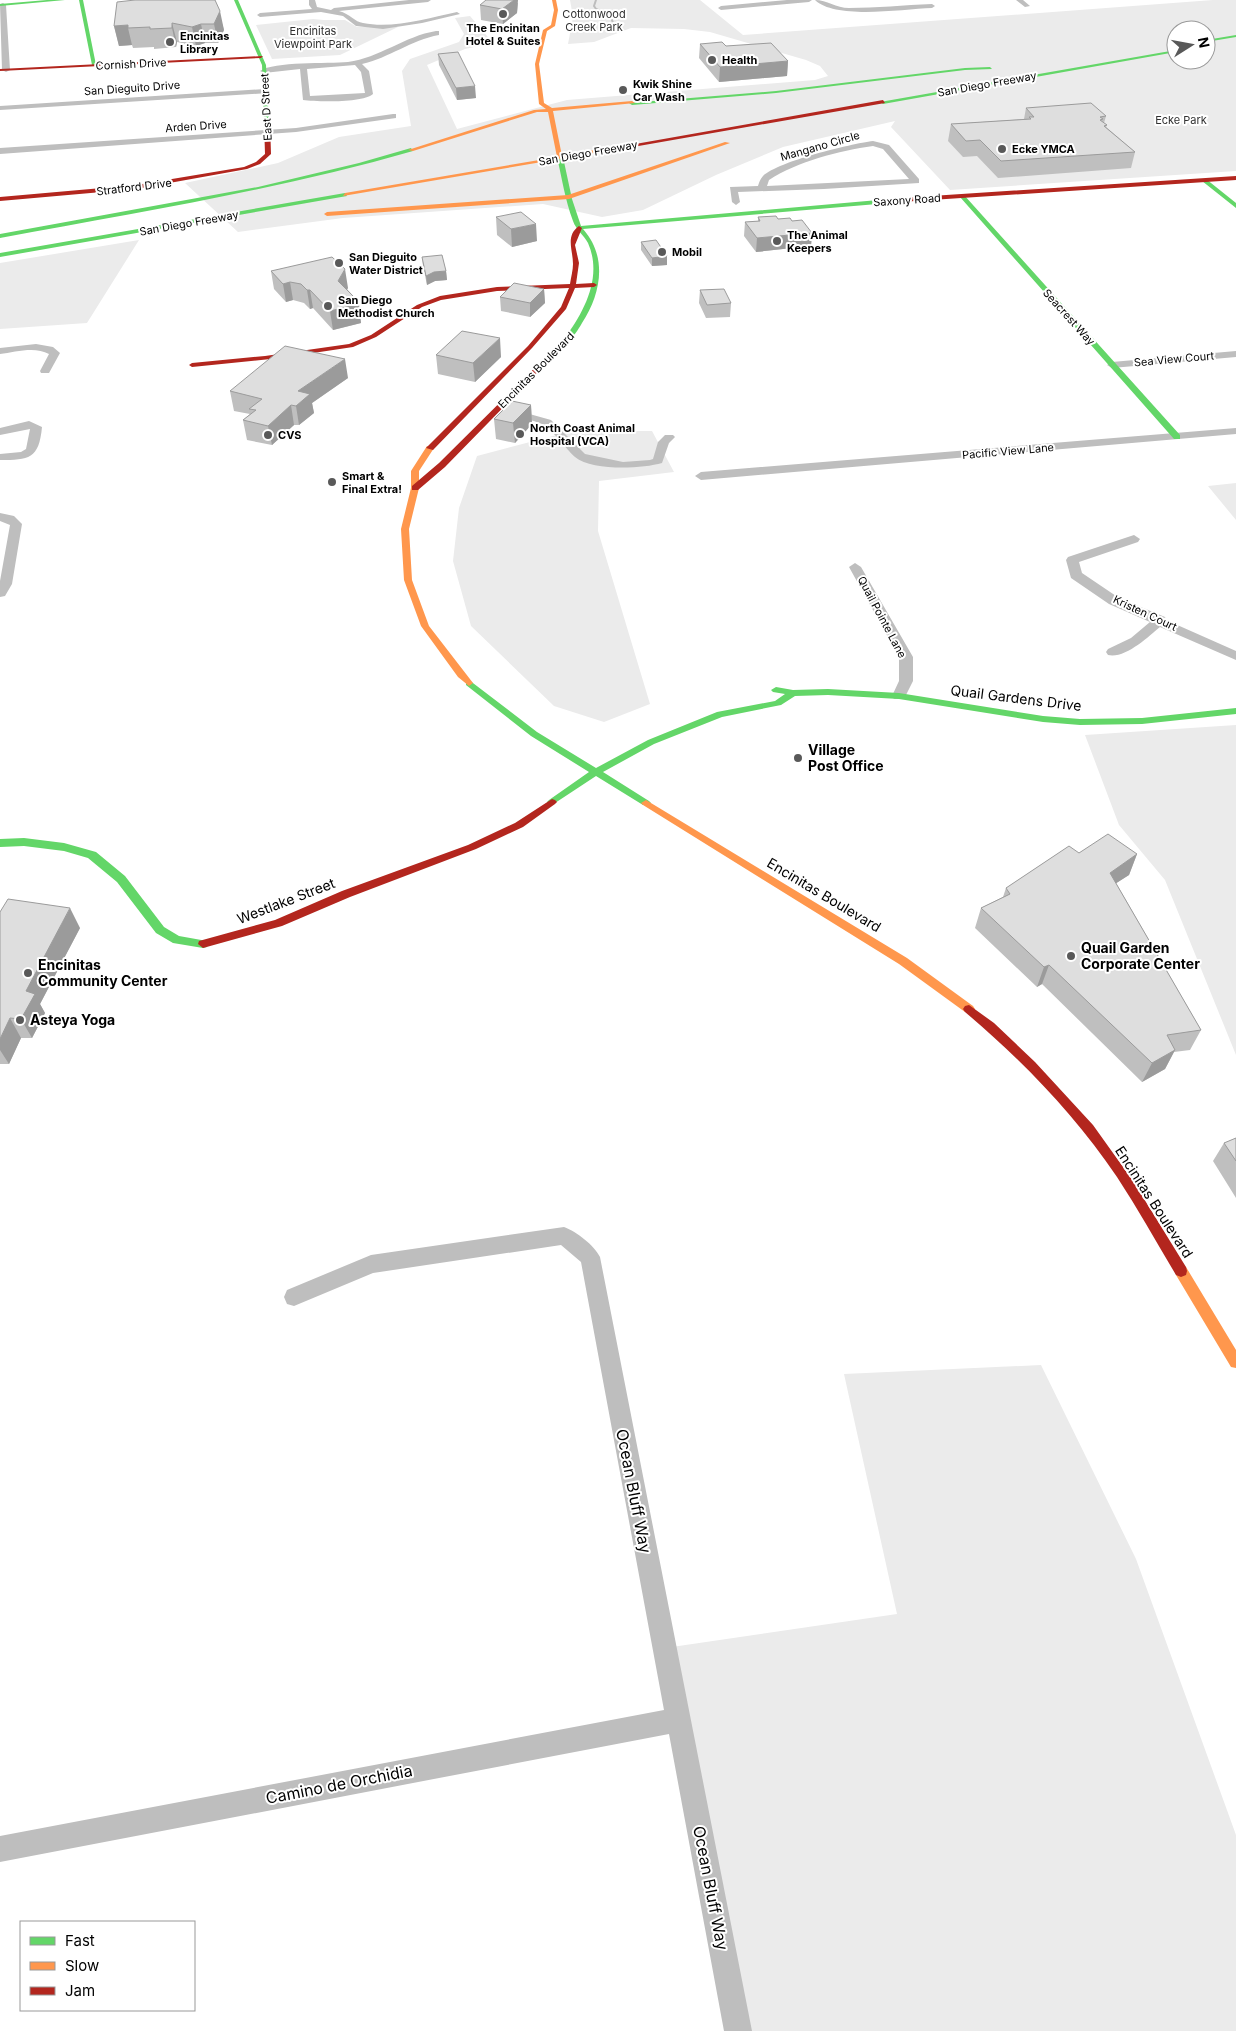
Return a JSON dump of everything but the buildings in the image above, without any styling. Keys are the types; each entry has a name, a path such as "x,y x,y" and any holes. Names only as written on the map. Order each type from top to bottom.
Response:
{"main road":[{"path":"1,5 63,0"},
{"path":"81,0 94,66"},
{"name":"East D Street","path":"236,0 263,64 268,132 268,154 265,159"},
{"name":"Encinitas Boulevard","path":"415,488 442,465 578,327 590,305 594,285 595,256 590,240 579,228 569,197 550,109 542,104 537,64 546,30 553,26 556,10 554,0"},
{"name":"Encinitas Boulevard","path":"553,26 560,29 557,38"},
{"path":"1216,32 1236,29"},
{"path":"1216,39 1236,36"},
{"path":"1216,44 1236,40"},
{"path":"586,148 1166,43"},
{"path":"586,148 1166,48"},
{"name":"San Diego Freeway","path":"0,256 92,240 540,153 586,148 872,105 1166,53"},
{"name":"Cornish Drive","path":"3,70 94,66 263,64"},
{"name":"San Diego Freeway","path":"550,109 776,92 965,69 1002,67 805,100"},
{"path":"0,236 290,182 358,166 517,116 550,109 556,102 555,96"},
{"path":"315,215 569,197 739,138 872,105"},
{"name":"San Diego Freeway","path":"540,153 572,140"},
{"path":"0,250 540,153"},
{"name":"Stratford Drive","path":"0,199 157,186 250,166 265,159"},
{"name":"San Diego Freeway","path":"0,236 368,174"},
{"path":"0,242 391,175"},
{"name":"Saxony Road","path":"579,228 816,206 1236,178"},
{"path":"1204,180 1236,206"},
{"name":"Seacrest Way","path":"962,196 1177,437"},
{"path":"92,240 119,240 269,220"},
{"name":"Encinitas Boulevard","path":"579,228 572,245 576,263 573,285 564,308 550,327 430,448 415,471 415,488 405,529 408,580 425,626 461,675 483,695 534,734 594,773 903,961 953,996 998,1032 1064,1100 1121,1173 1236,1362"},
{"path":"192,365 257,360 344,347 363,341 409,312 437,299 456,295 486,290 594,285"},
{"name":"Quail Gardens Drive","path":"763,690 770,689 793,694 828,692 899,696 1043,719 1080,722 1142,720 1236,711"},
{"name":"Quail Gardens Drive","path":"594,773 672,732 720,714 778,702 793,694"},
{"path":"594,773 610,751"},
{"name":"Westlake Street","path":"0,843 24,842 64,847 92,855 121,879 160,930 177,940 201,945 245,934 278,923 346,894 472,847 519,825 594,773"}],"street":[{"path":"312,0 312,5 347,16 362,26 413,23 457,14"},
{"path":"260,15 428,0"},
{"path":"720,8 809,0"},
{"path":"818,0 829,7 847,10 932,6"},
{"path":"1019,0 1027,6"},
{"path":"1,5 3,70"},
{"path":"263,64 281,68 356,62 375,57 424,34 436,33"},
{"path":"303,66 306,98 365,96 369,94 365,71 356,62"},
{"name":"San Dieguito Drive","path":"0,108 265,91"},
{"name":"Arden Drive","path":"0,151 268,132 393,116"},
{"name":"Mangano Circle","path":"736,202 733,189 762,189 803,188 916,181 886,147 873,144 782,168 766,178 762,189"},
{"path":"803,188 816,206"},
{"path":"0,350 49,349 54,354 45,371"},
{"name":"Sea View Court","path":"1112,365 1236,354"},
{"path":"498,408 547,422 581,456 608,464 636,465 658,461 664,442 669,437"},
{"path":"0,432 29,424 36,427 35,447 31,453 19,457 0,457"},
{"name":"Pacific View Lane","path":"701,476 1236,431"},
{"path":"0,517 10,519 16,524 6,584 0,593"},
{"name":"Kristen Court","path":"1134,539 1072,560 1076,575 1114,600 1236,656"},
{"name":"Quail Pointe Lane","path":"855,567 906,657 906,681 899,696"},
{"path":"1113,652 1136,640 1160,620"},
{"name":"Ocean Bluff Way","path":"294,1297 371,1264 564,1236 590,1257 738,2031"},
{"name":"Camino de Orchidia","path":"0,1849 678,1720"}],"green space":[{"path":"570,0 700,0 743,35 1213,0 1236,0 1236,171 950,190 891,127 895,121 783,147 716,175 643,210 602,217 543,204 343,218 238,232 185,183 278,163 339,137 411,126 402,71 410,59 459,42 464,34 455,18 470,16 493,43 465,49 427,65 457,129 567,100 815,80 828,76 820,66 806,60 710,32 684,29 631,28 594,42 568,44 573,17"},
{"name":"Encinitas Viewpoint Park","path":"313,19 345,20 357,27 398,27 340,55 272,59 256,25"},
{"path":"139,240 87,323 0,329 0,263"},
{"path":"572,431 652,431 674,472 599,481 598,531 650,704 604,722 554,706 471,626 453,561 459,508 477,456"},
{"path":"1236,483 1236,520 1208,486"},
{"path":"1236,725 1236,1055 1165,880 1119,825 1085,735"},
{"path":"1041,1365 1136,1559 1236,1835 1236,2031 735,2031 665,1648 897,1614 844,1374"}],"waterway":[{"path":"596,0 594,6 596,9 610,15"},
{"path":"611,17 615,29"}],"traffic: fast":[{"path":"0,5 63,0"},
{"path":"81,0 94,65"},
{"path":"236,0 264,65 267,122"},
{"path":"1216,39 1236,36"},
{"path":"883,102 1166,53"},
{"path":"632,103 776,92 965,69 990,68"},
{"path":"0,236 258,188 310,177 411,150"},
{"path":"560,157 574,216 578,227 591,243 596,269 595,282 588,307 582,319 567,339"},
{"path":"1204,180 1236,206"},
{"path":"0,255 345,195"},
{"path":"962,196 1177,437"},
{"path":"579,228 901,200"},
{"path":"469,683 534,734 646,803"},
{"path":"776,690 793,693 828,692 899,696 1043,719 1080,722 1142,721 1236,711"},
{"path":"552,802 594,773 651,742 720,714 778,703 793,693"},
{"path":"0,843 24,842 64,847 92,855 121,879 160,930 177,940 203,944"}],"traffic: slow":[{"path":"554,0 556,10 553,26 545,30 537,64 542,104 550,109 560,157"},
{"path":"411,150 536,111 632,103"},
{"path":"327,214 569,197 727,143"},
{"path":"345,195 610,149"},
{"path":"430,448 415,471 415,488 405,529 408,580 425,626 469,683"},
{"path":"646,803 903,961 969,1009"},
{"path":"1181,1271 1236,1362"}],"traffic: jam":[{"path":"0,70 261,57"},
{"path":"610,149 883,102"},
{"path":"0,199 136,187 245,168 258,163 268,154 267,122"},
{"path":"901,200 1236,178"},
{"path":"430,448 530,347 564,308 573,285 576,263 572,245 579,228"},
{"path":"192,365 265,358 351,345 374,336 429,301 459,294 517,288 594,285"},
{"path":"415,488 442,465 567,339"},
{"path":"203,944 278,923 346,894 472,847 519,825 552,802"},
{"path":"969,1009 1031,1065 1088,1129 1129,1185 1181,1271"}],"place":[{"name":"The Encinitan Hotel & Suites","path":"503,14"},
{"name":"Encinitas Library","path":"170,42"},
{"name":"Health","path":"712,60"},
{"name":"Kwik Shine Car Wash","path":"623,90"},
{"name":"Ecke YMCA","path":"1002,149"},
{"name":"The Animal Keepers","path":"777,241"},
{"name":"Mobil","path":"662,252"},
{"name":"San Dieguito Water District","path":"339,263"},
{"name":"San Diego Methodist Church","path":"328,306"},
{"name":"North Coast Animal Hospital (VCA)","path":"520,434"},
{"name":"CVS","path":"268,435"},
{"name":"Smart & Final Extra!","path":"332,482"},
{"name":"Village Post Office","path":"798,758"},
{"name":"Quail Garden Corporate Center","path":"1071,956"},
{"name":"Encinitas Community Center","path":"28,973"},
{"name":"Asteya Yoga","path":"20,1020"}],"park label":[{"name":"Cottonwood Creek Park","path":"594,20"},
{"name":"Ecke Park","path":"1181,120"}]}
